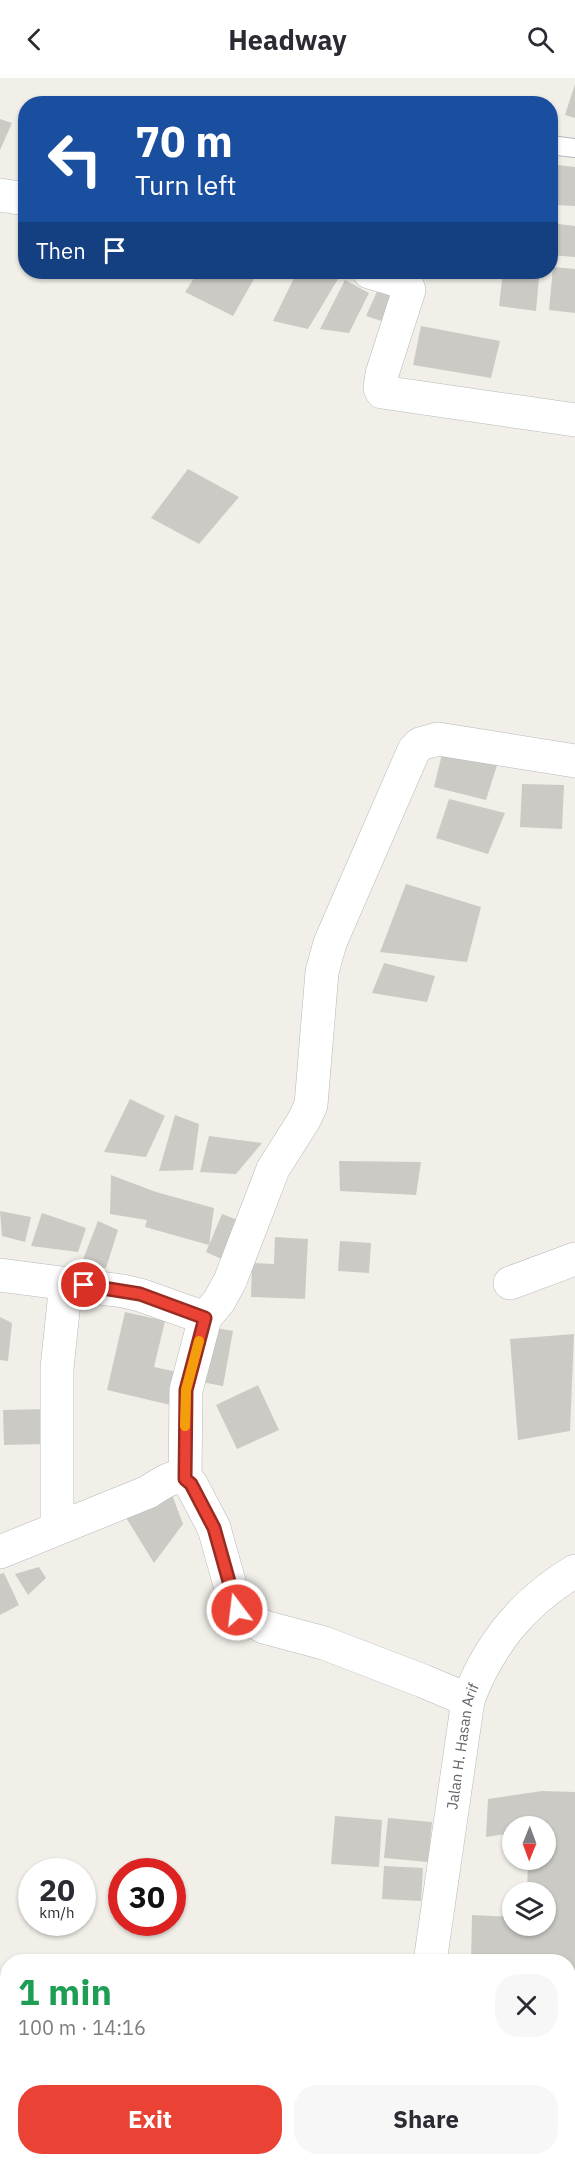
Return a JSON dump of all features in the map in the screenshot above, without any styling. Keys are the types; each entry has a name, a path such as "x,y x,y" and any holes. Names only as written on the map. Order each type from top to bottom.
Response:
{"street":[{"path":"0,195 18,198"},
{"path":"396,279 406,283 410,279"},
{"path":"410,279 406,302 382,374 380,388 382,392 575,420"},
{"path":"185,1479 186,1390 205,1318 230,1281 273,1169 311,1106 322,972 330,943 348,897 414,750 420,744 438,739 575,761"},
{"path":"510,1283 575,1259"},
{"path":"0,1275 102,1287 140,1294 205,1318"},
{"path":"57,1529 57,1368 66,1283"},
{"path":"0,1552 148,1492 170,1478 185,1479 191,1484 214,1528 237,1610 264,1627 324,1643 468,1700"},
{"name":"Jalan H. Hasan Arif","path":"430,1954 468,1700 477,1677 491,1652 515,1619 550,1586 575,1571"}],"lane":[{"path":"558,146 575,148"}],"building":[{"path":"575,84 575,118 565,115"},
{"path":"0,119 12,123 0,150"},
{"path":"558,165 575,167 575,206 558,205"},
{"path":"558,224 575,226 575,257 558,256"},
{"path":"558,267 575,269 575,313 549,310 552,279 558,279"},
{"path":"193,279 254,279 233,316 185,292"},
{"path":"294,279 338,279 308,329 273,321"},
{"path":"502,279 539,279 536,311 499,306"},
{"path":"345,280 369,293 349,333 320,329"},
{"path":"380,285 402,297 388,323 366,316"},
{"path":"421,326 500,341 491,378 413,365"},
{"path":"188,469 239,497 199,544 151,518"},
{"path":"444,746 499,759 486,800 434,787"},
{"path":"522,784 564,785 562,829 520,827"},
{"path":"449,799 505,813 488,854 436,838"},
{"path":"406,884 481,907 467,962 380,952"},
{"path":"384,963 435,976 427,1002 372,993"},
{"path":"130,1099 165,1116 146,1157 104,1152"},
{"path":"175,1115 199,1124 193,1170 159,1171"},
{"path":"209,1136 262,1143 236,1174 200,1172"},
{"path":"339,1161 421,1162 416,1195 340,1191"},
{"path":"111,1175 156,1192 214,1208 209,1245 145,1227 147,1220 110,1214"},
{"path":"0,1211 31,1217 25,1242 2,1236"},
{"path":"42,1213 86,1228 78,1252 31,1246"},
{"path":"222,1214 243,1222 228,1262 206,1252"},
{"path":"98,1221 118,1230 106,1268 80,1267"},
{"path":"275,1237 308,1239 305,1299 251,1297 252,1263 274,1264"},
{"path":"340,1241 371,1243 369,1273 338,1271"},
{"path":"125,1312 165,1321 154,1367 186,1374 179,1407 107,1390"},
{"path":"0,1317 12,1323 8,1361 0,1360"},
{"path":"205,1326 233,1331 223,1386 196,1381"},
{"path":"574,1334 570,1431 518,1440 510,1339"},
{"path":"258,1385 279,1430 237,1449 216,1405"},
{"path":"47,1409 48,1444 4,1445 3,1410"},
{"path":"171,1492 183,1524 154,1563 122,1511"},
{"path":"39,1567 46,1578 28,1595 15,1574"},
{"path":"4,1573 19,1605 0,1615 0,1574"},
{"path":"542,1791 575,1792 575,1954 471,1954 472,1915 502,1916 502,1936 556,1936 556,1882 527,1882 528,1870 556,1870 556,1816 502,1816 502,1835 486,1837 488,1799"},
{"path":"335,1816 382,1820 379,1867 331,1864"},
{"path":"388,1818 432,1822 428,1862 384,1858"},
{"path":"384,1866 423,1868 421,1901 382,1899"}],"slow traffic":[{"path":"185,1426 186,1390 199,1341"}],"route":[{"path":"84,1285 140,1294 205,1318 186,1390 185,1479 191,1484 214,1528 237,1610"}]}
